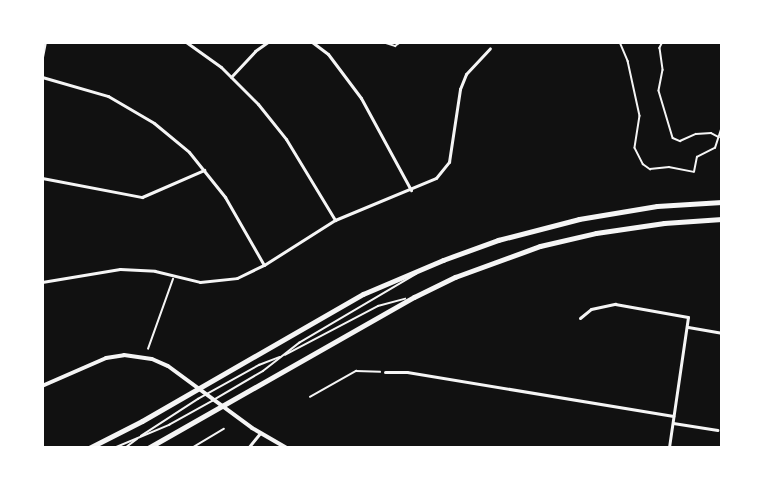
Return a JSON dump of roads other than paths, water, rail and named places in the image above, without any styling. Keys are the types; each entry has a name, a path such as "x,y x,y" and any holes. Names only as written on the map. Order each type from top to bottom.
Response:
{"highway":[{"path":"89,448 142,421 353,299 442,260 498,240 579,219 657,206 722,202"},
{"path":"148,448 414,297 487,264 565,240 630,227 722,219"}],"main road":[{"path":"42,386 97,361 124,355 158,361 260,433 286,448"}],"street":[{"path":"42,57 45,42"},
{"path":"186,42 221,67 253,98 279,129 335,220"},
{"path":"231,77 255,51 268,42"},
{"path":"312,42 328,54 362,98 411,190"},
{"path":"42,282 120,268 174,275 200,282 237,278 264,265 335,220 436,178 449,162 460,89 466,74 490,48"},
{"path":"42,77 108,96 154,123 189,152 225,197 264,265"},
{"path":"42,178 142,197 204,170"},
{"path":"580,318 591,309 615,304 685,315 689,321 669,448"},
{"path":"688,327 722,333"},
{"path":"385,372 407,372 673,416"},
{"path":"673,423 717,430"},
{"path":"248,448 260,433"},
{"path":"257,448 273,448"}],"lane":[{"path":"114,448 169,425 202,407 263,371 343,316 442,260"},
{"path":"125,448 198,399 259,365 282,356 378,306 414,297"},
{"path":"192,448 224,429"}]}
